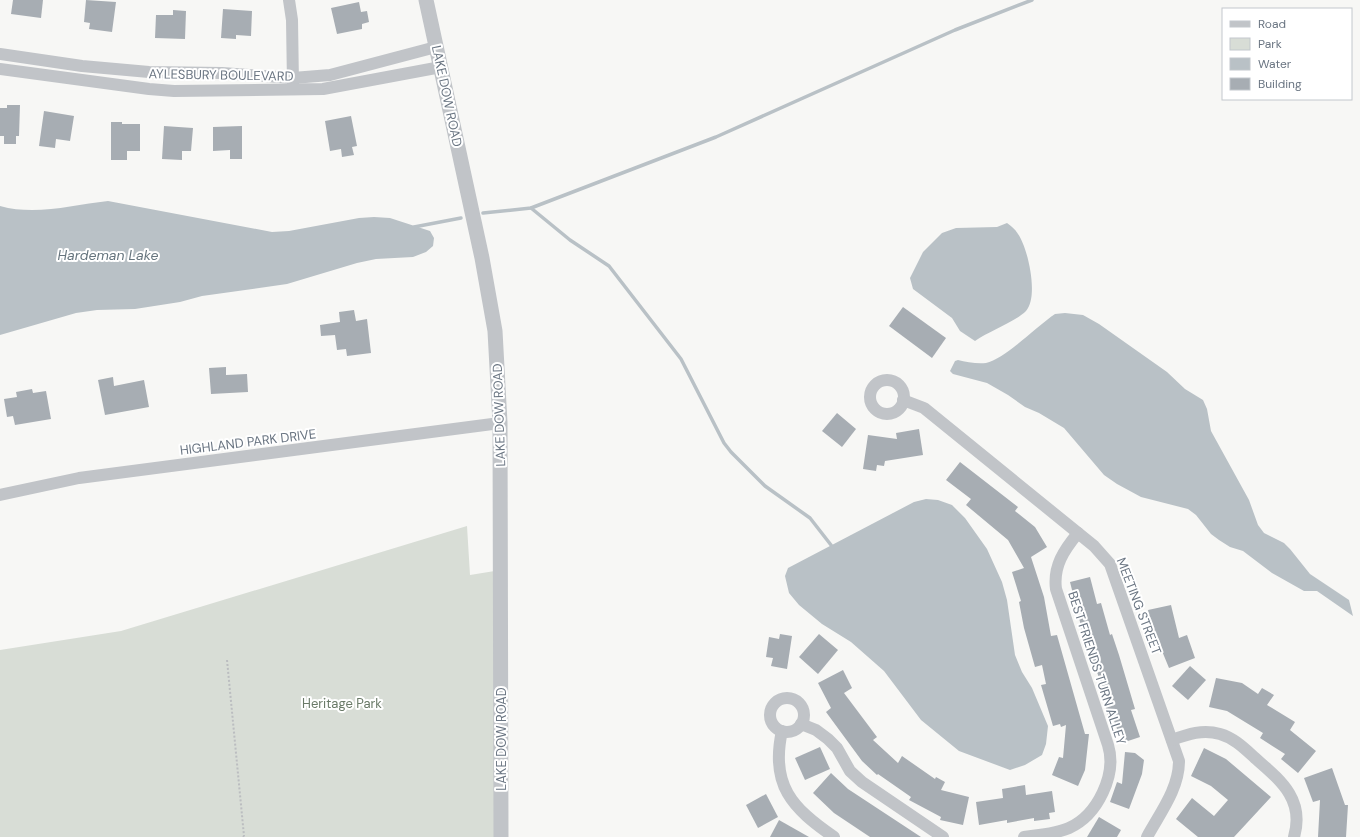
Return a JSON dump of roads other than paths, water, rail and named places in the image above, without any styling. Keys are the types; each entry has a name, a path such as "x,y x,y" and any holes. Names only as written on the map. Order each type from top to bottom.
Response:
{"street":[{"path":"289,0 292,20 293,84"},
{"name":"LAKE DOW ROAD","path":"426,0 482,258 495,332 500,423 501,837"},
{"name":"AYLESBURY BOULEVARD","path":"0,54 82,66 149,72 222,73 293,84 436,47"},
{"name":"AYLESBURY BOULEVARD","path":"0,69 162,90 293,84 341,86 441,67"},
{"name":"MEETING STREET","path":"903,400 924,408 1078,533 1103,554 1113,571 1178,761 1178,775 1171,794 1147,837"},
{"name":"HIGHLAND PARK DRIVE","path":"0,495 78,478 500,423"},
{"name":"BEST FRIENDS TURN ALLEY","path":"1024,837 1061,831 1077,824 1093,808 1110,774 1112,760 1108,744 1056,589 1056,572 1061,555 1078,533"},
{"path":"781,698 792,698 801,704 804,714 801,724 793,730 782,731 773,725 770,715 772,707 781,698"},
{"path":"801,724 816,730 828,739 837,748 850,771 862,782 942,837"},
{"path":"782,731 778,760 780,773 786,789 804,815 834,837"},
{"path":"1172,740 1205,732 1220,734 1238,743 1281,781 1288,790 1293,801 1296,818 1294,837"}],"water":[{"name":"Hardeman Lake","path":"108,201 272,232 289,231 359,218 390,218 430,231 434,238 433,246 426,252 413,257 376,259 357,263 287,284 202,296 180,302 135,309 97,310 76,313 0,335 0,206 14,209 40,210"},
{"path":"1007,223 1018,234 1025,250 1031,272 1032,295 1030,304 1026,311 1021,315 975,341 960,331 952,318 913,289 910,278 923,252 942,233 956,228 997,227"},
{"path":"1065,313 1083,315 1099,324 1167,372 1185,389 1203,400 1207,409 1211,431 1249,500 1258,525 1264,533 1284,543 1310,574 1349,600 1353,616 1317,591 1304,591 1272,573 1243,551 1230,547 1219,540 1211,534 1196,515 1188,509 1141,497 1117,484 1104,475 1064,428 1039,413 1025,407 987,383 953,374 950,371 955,361 958,360 986,363 994,360 1011,349 1055,314"},
{"path":"926,499 938,500 952,505 965,518 987,549 1002,582 1007,600 1015,655 1022,672 1032,688 1048,726 1046,744 1042,755 1025,765 1010,770 959,751 921,720 884,671 851,642 822,624 799,605 789,593 785,576 788,568 914,502"}],"waterway":[{"path":"483,213 531,208 716,137 955,30 1032,0"},
{"path":"531,208 570,240 609,266 681,359 724,443 731,452 765,486 810,518 831,545"},
{"path":"414,227 461,218"}],"park label":[{"name":"Heritage Park","path":"342,703"}]}
